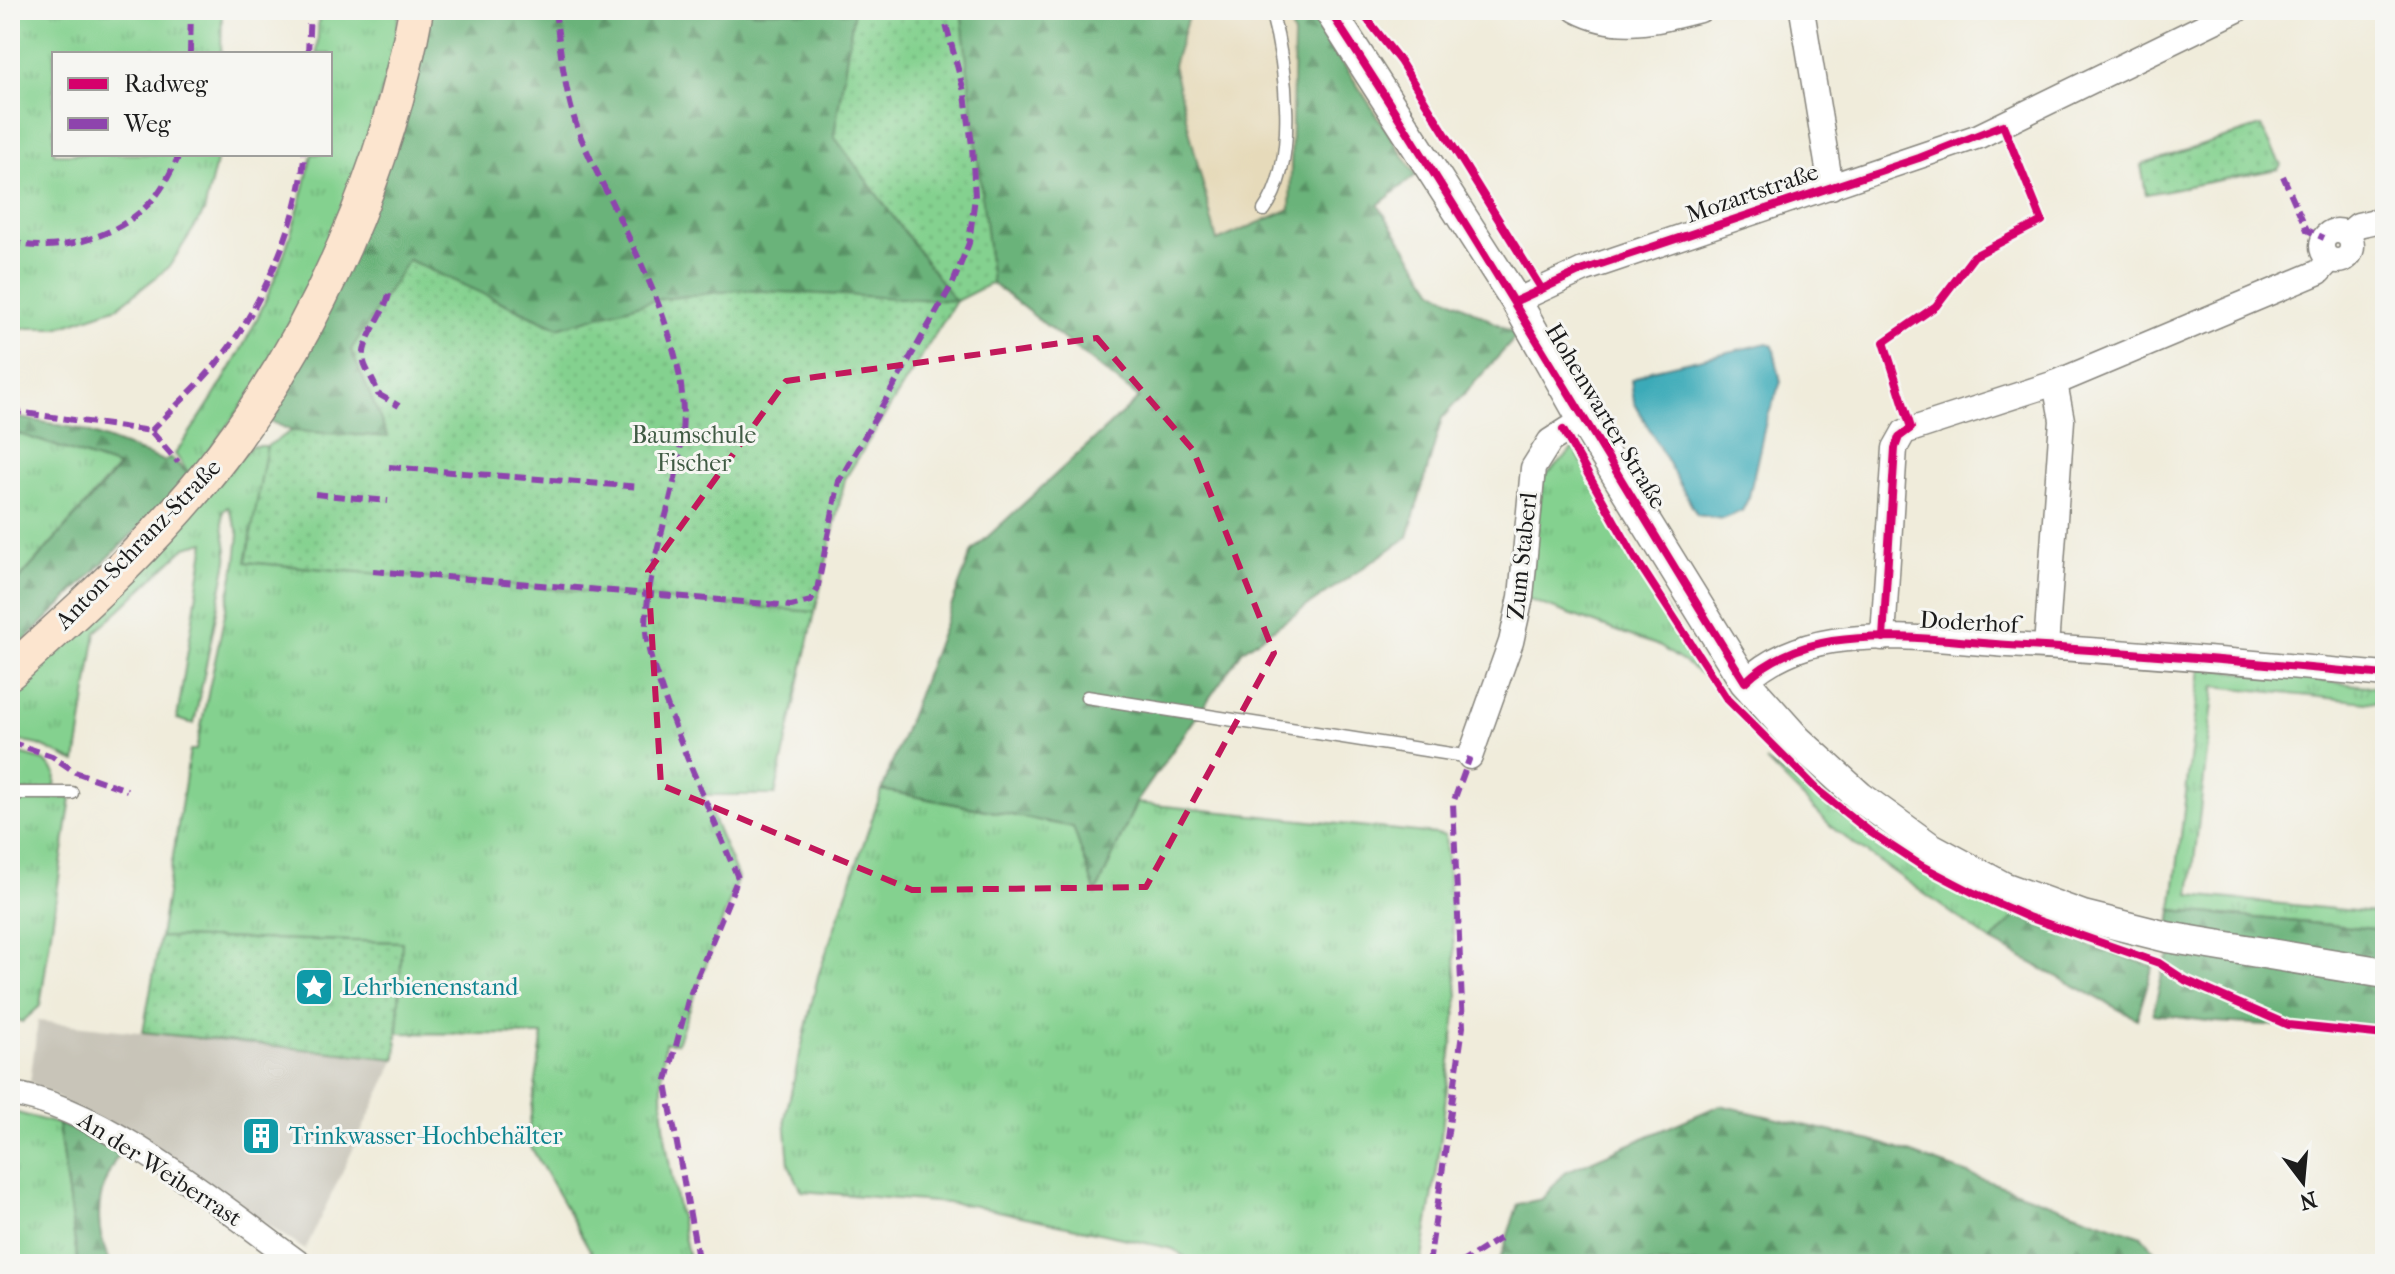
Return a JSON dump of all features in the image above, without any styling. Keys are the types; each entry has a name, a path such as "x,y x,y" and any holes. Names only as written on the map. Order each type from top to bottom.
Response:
{"main road":[{"name":"Anton-Schranz-Straße","path":"10,672 102,589 171,516 229,446 288,358 349,233 375,165 399,90 416,10"}],"street":[{"name":"Hohenwarter Straße","path":"1329,10 1516,301 1583,420 1745,682 1797,740 1860,797 1929,847 2003,887 2083,916 2167,937 2385,973"},
{"path":"1576,10 1598,22 1626,23 1700,10"},
{"path":"1802,10 1831,187"},
{"name":"Mozartstraße","path":"1516,301 1583,270 1979,136 2237,10"},
{"path":"1883,638 1895,448 1899,437 1911,428 2055,383 2319,272 2330,260 2322,248 2324,238 2332,232 2347,234 2358,225 2385,219"},
{"path":"2046,647 2062,420 2055,383"},
{"name":"Zum Staberl","path":"1470,757 1511,642 1518,612 1533,468 1550,441 1583,420"},
{"name":"Doderhof","path":"1745,682 1768,663 1796,651 1829,641 1883,638 2046,647 2385,675"},
{"name":"An der Weiberrast","path":"10,1094 64,1109 107,1131 212,1199 300,1264"}],"lane":[{"path":"1264,210 1275,193 1284,129 1282,60 1271,10"},
{"path":"1087,697 1470,757"},
{"path":"10,793 72,793"}],"highlighted area":[{"path":"1097,338 1193,450 1274,653 1146,887 912,890 661,785 648,572 786,381"}],"shaded area":[{"path":"1101,10 1329,10 1430,164 1139,398 992,283"},
{"path":"38,1021 396,1059 305,1250 217,1191 30,1082"}],"green space":[{"path":"10,10 222,10 221,52 52,52 52,156 218,156 204,212 169,267 118,307 57,328 10,328"},
{"path":"319,10 400,10 393,52 356,182 325,253 259,382 191,476 175,454 243,347 260,312 290,237 312,156 332,156 332,52 317,52"},
{"path":"425,10 854,11 834,136 956,301 738,290 655,300 559,328 409,260 389,437 292,431 267,420"},
{"name":"Baumschule Fischer","path":"851,10 961,10 992,283 956,301 845,479 815,612 246,562 267,446 292,431 388,437 351,350 408,260 558,328 655,300 738,290 955,301 834,136 854,11"},
{"path":"961,10 1185,10 1188,17 1173,65 1217,241 1290,209 1294,36 1286,10 1308,10 1416,175 1378,205 1434,290 1518,335 1442,418 1408,537 1243,650 1136,803 1096,894 1073,827 882,790 972,551 1139,398 992,283"},
{"path":"2261,126 2281,165 2278,169 2146,194 2141,165"},
{"path":"10,416 80,429 164,461 170,457 191,476 10,655 10,590 119,467 10,431"},
{"path":"10,431 119,466 10,590"},
{"path":"251,446 267,446 247,562 815,612 775,795 703,795 738,878 677,1043 665,1043 662,1071 664,1126 690,1264 598,1264 527,1140 543,1035 398,1033 401,942 160,937 190,750 196,750 236,562 239,534 228,507 222,517 227,561 194,724 177,719 205,542 186,547 96,632 76,762 39,745 10,739 10,689 208,495"},
{"path":"1574,448 1703,675 1659,646 1527,599 1543,478"},
{"path":"2201,668 2385,688 2385,704 2215,686 2190,895 2385,914 2385,930 2172,910"},
{"path":"10,751 45,761 56,773 55,787 36,792 10,791"},
{"path":"1766,761 1856,826 1917,865 2016,915 1992,942 1835,830"},
{"path":"882,790 1074,827 1096,893 1136,803 1445,835 1458,996 1437,1169 1421,1264 1195,1264 1173,1249 970,1205 802,1191 789,1165 785,1118 818,976"},
{"path":"10,797 71,798 40,1006 22,1022 10,1016"},
{"path":"2172,910 2385,930 2385,962 2170,927"},
{"path":"2016,915 2090,946 2153,966 2137,1019 1992,942"},
{"path":"160,937 402,942 396,1059 143,1032"},
{"path":"2177,949 2385,982 2385,1032 2215,1022 2153,1014 2165,962"},
{"path":"1720,1105 1884,1144 2142,1236 2167,1264 1495,1264 1501,1256 1518,1204 1542,1199 1565,1172"},
{"path":"10,1111 58,1124 78,1264 10,1264"},
{"path":"58,1124 123,1148 107,1176 100,1205 101,1234 111,1264 78,1264"}],"water":[{"path":"1767,343 1773,346 1781,382 1766,421 1749,497 1742,511 1722,519 1697,515 1634,402 1631,380 1651,370"}],"marked path":[{"path":"190,52 191,10"},
{"path":"308,52 310,10"},
{"path":"555,10 564,76 576,124 648,280 678,368 682,435 649,591 647,640 679,736 738,878 688,1000 666,1084 699,1264"},
{"path":"373,571 791,606 811,601 817,590 839,481 953,283 969,243 975,197 972,145 965,95 942,10"},
{"path":"10,242 50,246 71,244 111,231 145,208 161,188 179,156"},
{"path":"151,431 216,364 232,344 262,293 295,207 304,156"},
{"path":"2283,176 2307,230 2324,238"},
{"path":"389,294 368,339 364,357 378,394 399,406"},
{"path":"10,411 151,431 178,462"},
{"path":"389,467 640,487"},
{"path":"315,494 388,501"},
{"path":"10,742 52,756 75,772 127,790"},
{"path":"1429,1264 1463,1027 1453,803 1470,757"},
{"path":"1459,1264 1502,1237"}],"cycle path":[{"path":"1329,10 1488,260 1745,682 1763,667 1796,650 1832,641 1875,637 2150,654 2385,675"},
{"path":"1360,10 1400,61 1541,288"},
{"path":"1516,301 1583,270 1919,158 2003,125 2042,221 1974,256 1936,306 1884,342 1911,428 1899,437 1895,448 1883,638"},
{"path":"1563,430 1636,559 1727,699 1821,793 1870,832 1922,866 1974,893 2028,917 2159,963 2185,980 2288,1025 2385,1035"}],"place":[{"name":"Lehrbienenstand","path":"314,987"},
{"name":"Trinkwasser-Hochbehälter","path":"261,1136"}]}
